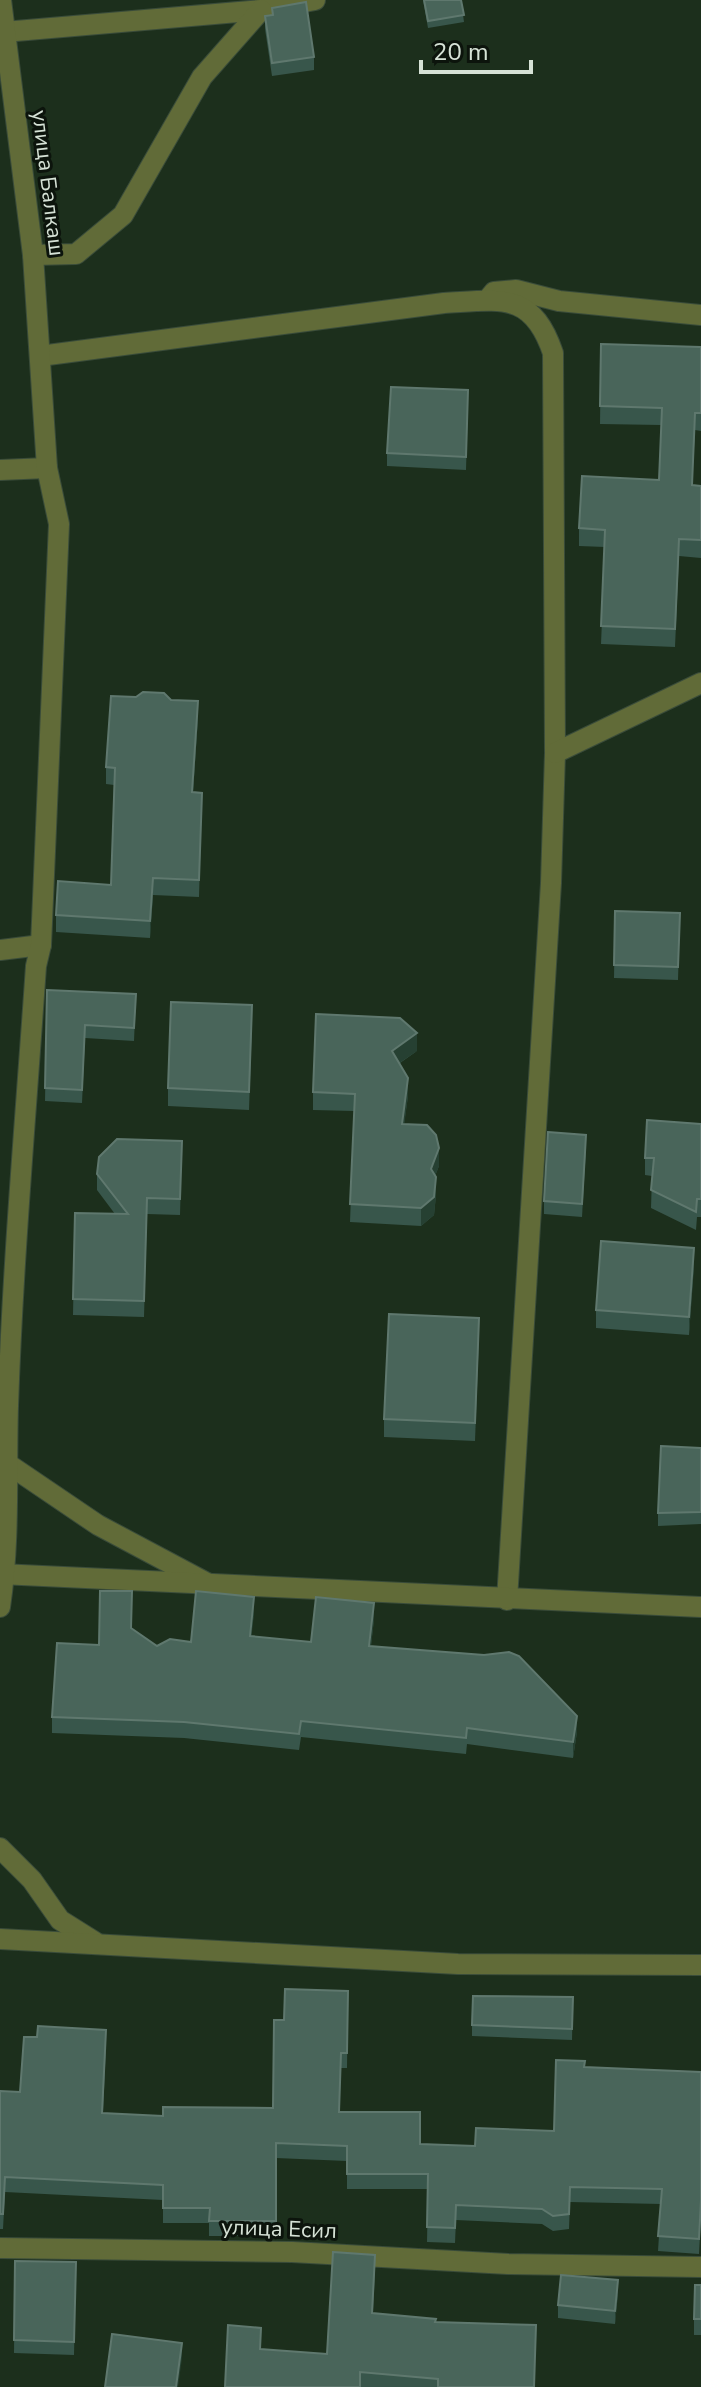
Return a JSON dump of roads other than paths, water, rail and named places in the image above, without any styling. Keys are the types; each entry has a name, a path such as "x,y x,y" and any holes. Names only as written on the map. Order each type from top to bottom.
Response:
{"street":[{"name":"улица Балкаш","path":"0,1607 8,1464 4,1404 36,966 41,945 59,524 47,468 33,255 1,0"},
{"path":"4,32 261,10 315,0"},
{"path":"33,255 76,254 123,215 202,77 261,10"},
{"path":"486,300 494,292 516,290 559,301 701,315"},
{"path":"40,356 486,300 531,310 544,326 553,353"},
{"path":"507,1600 551,898 555,753 553,353 559,301"},
{"path":"0,470 47,468"},
{"path":"555,753 701,683"},
{"path":"0,950 41,945"},
{"path":"8,1464 98,1525 211,1585"},
{"path":"2,1574 701,1607"},
{"path":"0,1848 32,1880 60,1920 98,1944"},
{"path":"0,1939 458,1964 701,1965"},
{"name":"улица Есил","path":"0,2248 292,2252 508,2264 701,2267"}]}
